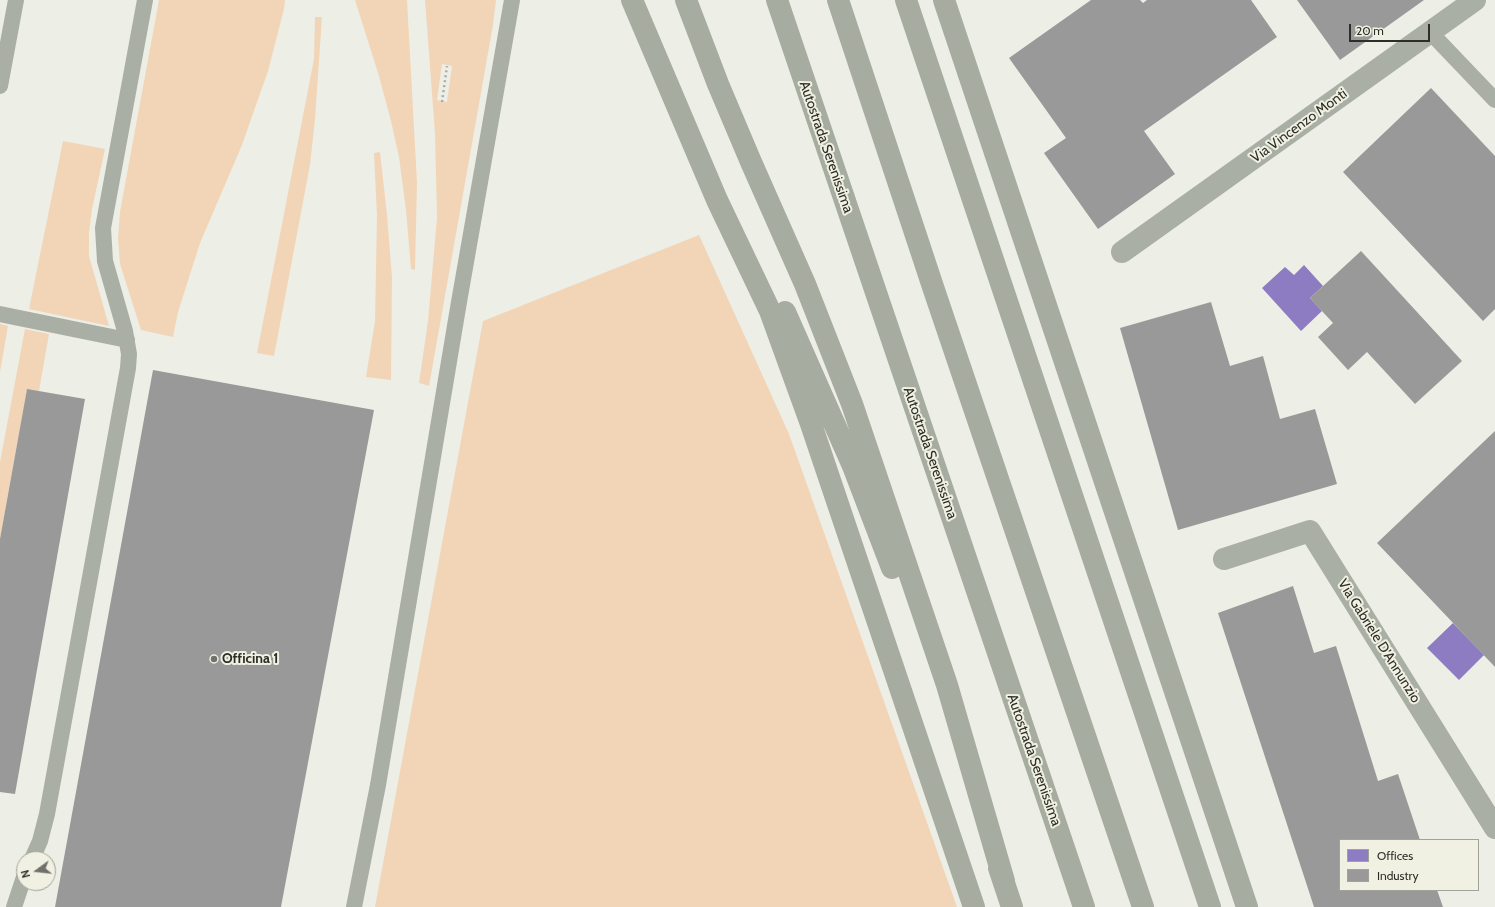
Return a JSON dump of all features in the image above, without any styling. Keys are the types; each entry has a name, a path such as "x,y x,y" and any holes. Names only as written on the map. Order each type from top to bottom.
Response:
{"highway":[{"path":"632,0 717,200 756,278 776,325 811,424 974,907"},
{"path":"686,0 718,84 806,284 852,404 947,685 1012,907"},
{"name":"Autostrada Serenissima","path":"777,0 1084,907"},
{"path":"838,0 1143,907"},
{"path":"906,0 1210,907"},
{"path":"944,0 1247,907"},
{"path":"668,84 726,187 772,283 853,466 886,552 932,689 1004,881"},
{"path":"1235,871 1251,907"}],"street":[{"name":"Via Vincenzo Monti","path":"1122,252 1475,0"},
{"name":"Via Gabriele D'Annunzio","path":"1224,559 1310,531 1495,828"}],"lane":[{"path":"0,86 16,0"},
{"path":"36,851 40,841 47,814 128,368 129,354 127,340 104,261 103,228 145,0"},
{"path":"354,907 378,785 459,302 512,0"},
{"path":"1430,32 1495,100"},
{"path":"0,314 127,340"},
{"path":"14,907 19,891"}],"path":[{"path":"442,102 447,66"}],"shaded area":[{"path":"159,0 285,0 268,71 242,145 200,243 178,312 173,337 141,330 120,264 118,238 120,212"},
{"path":"355,0 407,0 417,183 415,270 411,269 406,210 399,157 391,121 379,76"},
{"path":"425,0 496,0 493,25 429,386 419,383 428,321 437,218 435,133","holes":["442,64 452,66 447,102 437,100"]},
{"path":"315,17 322,17 315,119 310,165 274,356 257,353 314,59"},
{"path":"63,141 105,149 92,209 89,233 89,256 109,326 29,309"},
{"path":"380,152 392,277 391,380 366,377 375,321 377,216 374,153"},
{"path":"699,235 789,434 957,907 375,907 483,321"},
{"path":"0,324 8,326 0,372"},
{"path":"25,329 49,334 39,391 27,390 0,539 0,462"}],"building: Offices":[{"path":"1304,265 1323,286 1310,298 1322,311 1301,331 1262,288 1285,267 1294,275"},
{"path":"1453,623 1484,655 1459,680 1427,648"}],"building: Industry":[{"path":"1091,0 1140,0 1143,3 1147,0 1251,0 1277,37 1144,131 1175,174 1098,229 1044,153 1066,138 1009,58"},
{"path":"1297,0 1424,0 1340,60"},
{"path":"1431,88 1495,156 1495,309 1483,321 1343,172"},
{"path":"1361,251 1462,361 1415,404 1367,352 1348,370 1318,337 1333,323 1310,298"},
{"path":"1211,302 1230,366 1263,356 1280,419 1315,409 1337,484 1178,530 1120,328"},
{"name":"Officina 1","path":"153,370 374,410 281,907 55,907"},
{"path":"27,389 85,399 15,794 0,792 0,539"},
{"path":"1495,431 1495,667 1377,543"},
{"path":"1293,586 1314,653 1336,646 1378,781 1398,774 1420,839 1339,839 1339,891 1437,891 1443,907 1314,907 1218,613"}],"place":[{"name":"Officina 1","path":"214,659"}]}
